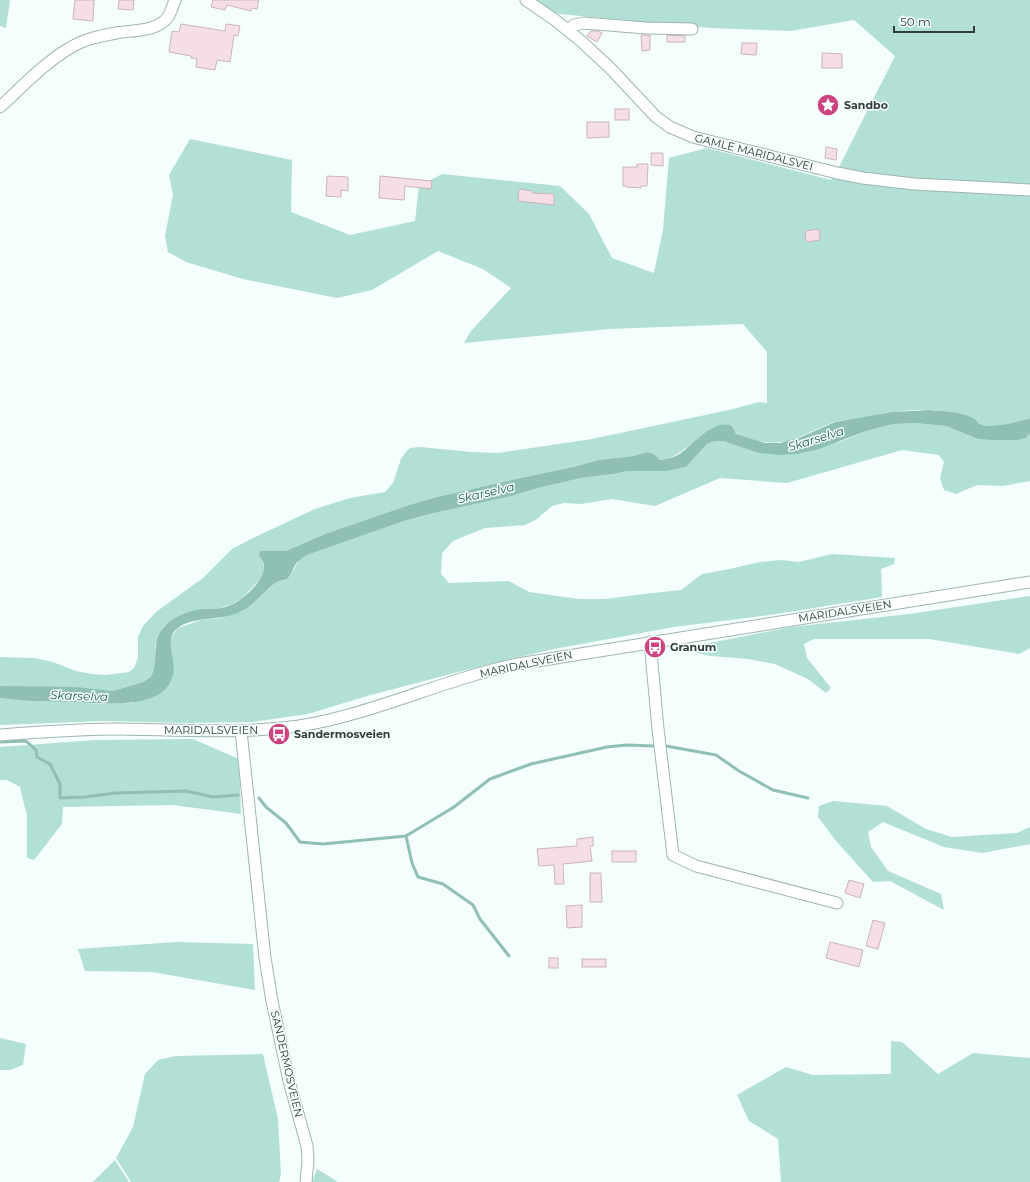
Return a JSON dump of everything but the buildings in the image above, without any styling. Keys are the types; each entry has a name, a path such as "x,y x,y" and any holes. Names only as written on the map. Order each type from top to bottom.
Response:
{"street":[{"path":"0,107 53,59 69,48 87,40 115,33 140,30 160,24 168,17 175,0"},
{"name":"GAMLE MARIDALSVEI","path":"526,0 569,30 606,64 656,117 670,127 693,137 837,173 863,178 914,184 1030,190"},
{"path":"569,30 574,25 584,23 646,28 692,29"},
{"name":"MARIDALSVEIEN","path":"0,735 88,730 241,731 316,723 361,711 505,667 650,642 1030,582"},
{"path":"650,642 658,729 673,855 696,866 743,880 837,903"},
{"name":"SANDERMOSVEIEN","path":"241,731 266,958 279,1038 307,1146 308,1167 306,1182"}],"shaded area":[{"path":"0,0 10,0 6,28 0,26"},
{"path":"530,0 1030,0 1030,418 986,427 982,426 977,421 951,412 933,410 902,411 834,422 795,438 776,443 747,438 738,435 732,429 691,445 665,459 660,460 654,454 647,452 633,456 598,460 573,467 437,497 325,534 286,551 268,551 262,559 264,568 262,578 242,598 231,605 220,608 200,609 163,627 155,646 155,670 152,677 143,682 113,691 0,686 0,657 34,658 53,662 76,671 92,674 107,675 129,672 134,668 138,658 138,637 143,626 156,612 203,578 232,549 315,509 350,498 385,492 393,483 401,459 410,448 420,447 498,453 592,439 729,410 759,402 767,403 767,352 743,324 609,329 464,343 471,331 511,288 483,269 438,251 372,290 337,298 243,279 186,262 168,252 165,236 173,195 169,175 190,139 292,160 291,212 350,235 415,221 419,186 442,174 560,186 589,214 612,258 654,273 663,230 669,158 707,148 831,180 895,56 854,20 791,31 711,28 559,14 548,11"},
{"path":"915,423 946,426 978,439 1018,440 1026,438 1030,433 1030,481 1003,486 977,485 956,494 944,490 940,478 944,462 939,455 902,450 787,483 720,478 655,506 612,499 581,504 564,503 552,506 537,519 525,525 485,528 453,541 442,553 441,574 449,583 509,581 529,592 579,599 606,599 681,590 702,574 760,562 781,560 799,562 832,554 895,558 894,564 881,569 882,597 770,615 674,627 554,649 485,665 367,696 308,714 253,722 186,723 103,721 0,725 0,698 45,702 98,704 133,703 171,652 170,642 173,634 178,628 201,620 221,618 252,604 276,582 285,580 290,576 299,560 307,555 404,521 512,496 581,478 628,471 667,471 686,467 707,444 715,441 723,441 758,453 840,442 866,431 894,424"},
{"path":"1030,596 1030,648 1019,654 929,639 814,639 804,644 807,658 831,688 826,693 808,679 775,664 748,659 711,656 679,649 791,627 909,614"},
{"path":"193,739 239,759 241,814 173,805 63,807 62,824 34,860 27,858 27,816 20,787 7,780 0,780 0,747 95,740"},
{"path":"833,801 887,806 926,829 952,837 1017,833 1030,827 1030,844 982,853 944,847 883,822 868,832 871,847 888,871 941,894 944,910 890,881 873,882 837,842 818,817 819,806"},
{"path":"175,942 253,944 255,990 152,972 85,971 78,949"},
{"path":"0,1038 26,1044 23,1065 10,1070 0,1070"},
{"path":"891,1041 902,1042 938,1074 973,1053 1030,1058 1030,1182 781,1182 778,1139 749,1121 737,1095 786,1067 813,1075 891,1074"},
{"path":"263,1054 278,1119 281,1174 279,1182 131,1182 116,1158 133,1127 145,1074 158,1060 176,1056"},
{"path":"115,1160 129,1182 93,1182"},
{"path":"317,1169 338,1182 312,1182"}],"water":[{"name":"Skarselva","path":"929,410 953,412 964,415 975,419 980,424 986,426 1006,424 1030,418 1030,433 1026,438 1018,440 992,440 978,439 946,426 915,423 894,424 866,431 819,449 797,454 780,455 758,453 723,441 715,441 707,444 686,467 667,471 628,471 581,478 512,496 434,513 404,521 307,555 297,563 288,578 275,583 253,604 243,610 223,617 193,621 179,627 171,637 171,650 174,669 173,675 167,687 157,695 145,700 114,704 0,698 0,686 76,687 113,691 143,682 151,677 154,671 157,640 166,624 185,613 201,609 224,608 244,597 257,584 264,570 263,562 259,556 260,551 286,551 325,534 409,505 437,497 573,467 598,460 633,456 647,452 654,454 660,460 671,458 684,451 704,434 718,426 732,426 736,434 765,443 780,443 801,437 835,422 893,412"}],"waterway":[{"path":"0,742 26,741 36,750 37,757 50,764 60,784 60,798 85,797 115,793 186,791 213,797 238,795"},
{"path":"259,798 266,807 286,823 300,842 323,844 406,836 454,807 490,779 531,764 607,747 626,745 654,746"},
{"path":"666,746 716,755 739,771 773,790 808,798"},
{"path":"406,836 412,863 418,877 443,884 473,905 480,919 509,956"}],"place":[{"name":"Sandbo","path":"828,105"},
{"name":"Granum","path":"655,647"},
{"name":"Sandermosveien","path":"279,734"}]}
